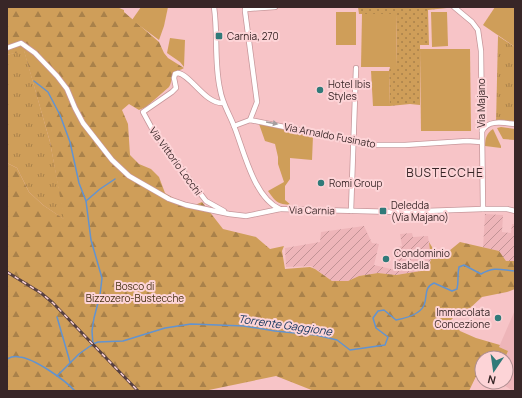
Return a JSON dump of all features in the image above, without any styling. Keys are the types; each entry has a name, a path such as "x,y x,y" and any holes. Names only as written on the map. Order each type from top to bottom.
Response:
{"street":[{"name":"Via Carnia","path":"214,7 219,88 223,103 234,126 252,174 267,200 273,206 280,209 396,212 483,209 507,209 515,211"},
{"path":"234,126 250,120 258,102 244,11 245,9 275,7"},
{"name":"Via Majano","path":"454,7 472,22 478,30 481,51 483,209"},
{"path":"7,48 21,43 35,53 57,76 67,89 83,123 112,160 129,176 169,199 186,205 246,216 280,209"},
{"path":"351,210 356,68"},
{"name":"Via Vittorio Locchi","path":"223,103 218,103 207,96 184,75 178,73 175,74 174,78 176,88 143,112 155,134 206,201 230,214"},
{"name":"Via Arnaldo Fusinato","path":"250,120 373,145 405,145 467,141 481,142"},
{"path":"481,132 484,127 492,124 515,124"}],"shaded area":[{"path":"485,214 503,215 502,232 511,233 512,224 514,224 515,218 515,261 506,261 483,249"},
{"path":"364,226 372,243 379,244 374,265 397,269 395,255 398,247 402,246 400,234 412,233 413,237 428,236 431,260 428,266 421,271 396,275 378,273 359,276 348,281 332,281 311,266 286,267 285,248 320,242 321,232"},
{"path":"515,310 515,391 511,390 514,390 514,350 506,350 499,347"}],"green space":[{"name":"Bosco di Bizzozero-Bustecche","path":"7,7 117,7 124,10 124,12 159,42 168,58 184,68 175,72 169,87 146,107 139,110 129,104 122,110 128,124 130,155 139,164 151,169 159,177 165,193 175,199 195,205 202,202 223,229 256,237 270,249 284,246 282,251 285,269 310,267 332,281 348,281 359,276 378,273 396,275 421,271 428,266 431,260 429,242 435,252 449,251 460,242 499,251 506,261 515,261 515,289 482,297 469,309 456,315 451,320 460,331 476,338 500,345 499,347 506,350 474,350 474,381 469,391 314,391 276,376 204,391 7,391 7,163 17,168 29,192 43,205 64,219 50,142 24,51 7,55"},
{"path":"141,7 168,7 159,40 132,20"},
{"path":"358,7 447,8 428,10 429,45 420,45 420,105 410,104 390,106 389,71 390,67 396,67 397,14 359,14"},
{"path":"495,7 515,7 515,47 483,25"},
{"path":"336,12 356,12 356,45 336,45"},
{"path":"431,12 447,12 448,46 432,47"},
{"path":"362,14 397,14 396,67 361,67"},
{"path":"498,36 515,47 515,124 496,123"},
{"path":"170,38 185,40 184,67 180,62 167,53"},
{"path":"420,49 470,49 471,131 421,131"},
{"path":"24,50 50,142 65,220 43,205 29,192 17,168 7,163 7,55"},
{"path":"371,71 389,71 390,106 373,106"},
{"path":"259,124 313,136 312,160 290,158 290,179 285,186 285,200 291,205 277,202 268,191 284,182 278,164 275,144 265,141"},
{"path":"501,127 515,129 515,140 503,139 497,128"},
{"path":"493,129 501,148 485,146 487,136"}],"waterway":[{"path":"34,81 48,92 60,115 70,142 79,183 86,201 91,240 102,278 92,331 93,344 79,354 57,376"},
{"path":"86,201 115,179"},
{"name":"Torrente Gaggione","path":"93,344 98,342 123,341 165,328 191,324 244,326 316,335 337,340 350,350 385,345 388,337 376,328 373,318 378,311 384,310 396,320 414,315 424,306 429,286 434,283 452,291 457,289 459,267 464,265 481,274 494,269 515,271"},
{"path":"57,317 70,362"},
{"path":"7,359 18,357 33,361 57,376 75,391"}],"railway":[{"path":"7,272 41,293 53,303 138,391"}],"place":[{"name":"Carnia, 270","path":"219,36"},
{"name":"Hotel Ibis Styles","path":"320,90"},
{"name":"Romi Group","path":"321,183"},
{"name":"Deledda (Via Majano)","path":"383,211"},
{"name":"Condominio Isabella","path":"386,259"},
{"name":"Immacolata Concezione","path":"498,318"}],"district":[{"name":"BUSTECCHE","path":"445,173"}]}
